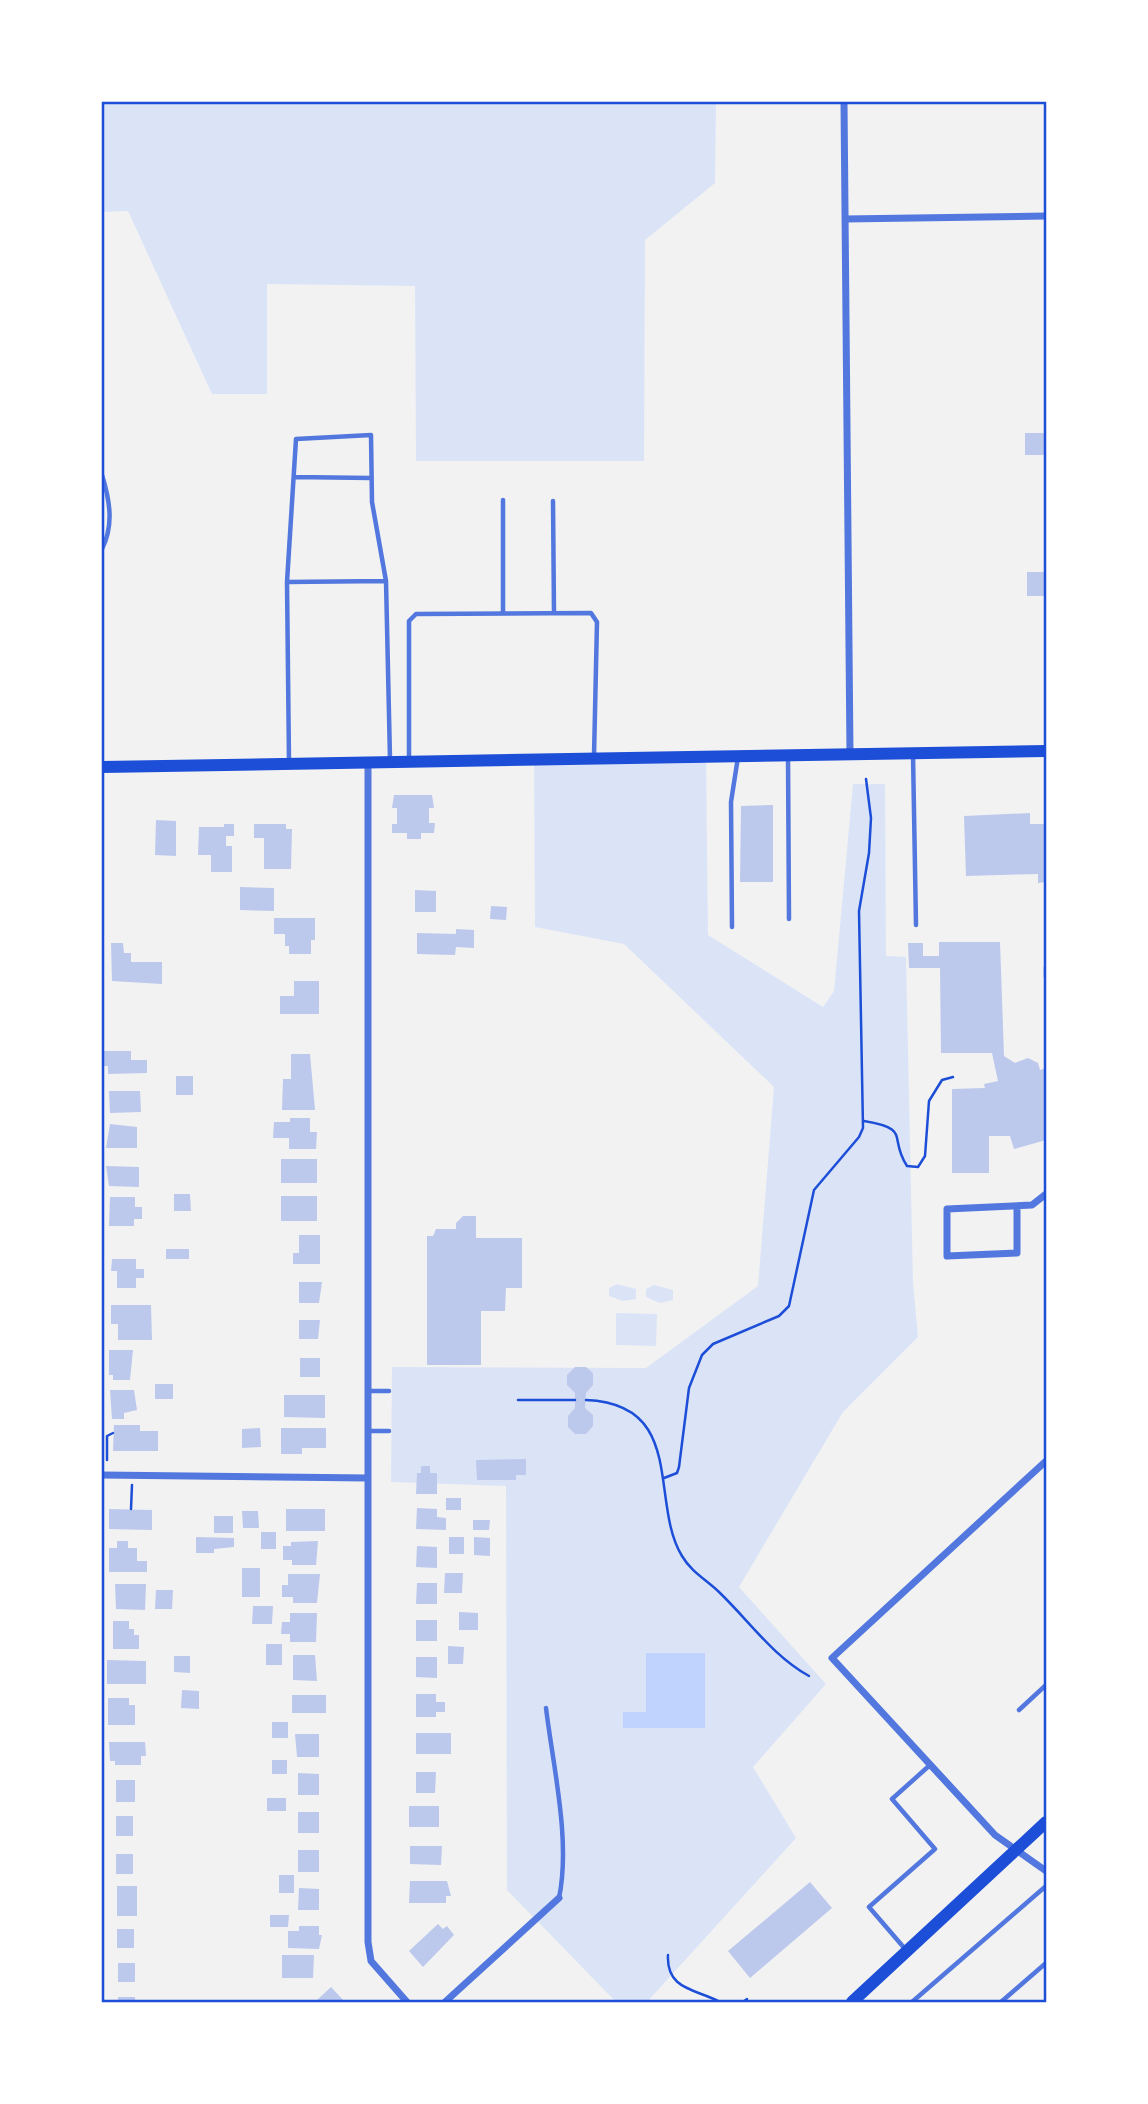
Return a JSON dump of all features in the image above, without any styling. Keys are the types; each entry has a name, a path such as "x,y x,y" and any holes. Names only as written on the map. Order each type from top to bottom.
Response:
{"main road":[{"path":"102,767 1046,751"},
{"path":"852,2003 1046,1822"}],"street":[{"path":"844,102 850,754"},
{"path":"845,219 1046,216"},
{"path":"368,764 368,1942 371,1961 407,2003"},
{"path":"1017,1206 1017,1254 947,1256 947,1209 1032,1205 1046,1194"},
{"path":"1046,1461 832,1658 995,1835 1046,1871"},
{"path":"102,1475 368,1478"},
{"path":"445,2003 559,1898"}],"lane":[{"path":"289,765 287,582 296,439 371,435 374,526 386,581 390,763"},
{"path":"102,475 111,515 108,537 102,549"},
{"path":"294,477 371,478"},
{"path":"503,500 503,613"},
{"path":"553,501 554,613"},
{"path":"287,582 386,581"},
{"path":"409,763 409,621 416,614 591,613 597,622 594,759"},
{"path":"913,753 916,925"},
{"path":"788,756 789,919"},
{"path":"732,928 731,802 739,757"},
{"path":"1046,967 1046,978"},
{"path":"369,1391 389,1391"},
{"path":"368,1431 389,1431"},
{"path":"1019,1710 1046,1685"},
{"path":"546,1708 560,1832 563,1877 559,1898"},
{"path":"907,1950 869,1908 935,1849 891,1799 930,1765"},
{"path":"912,2003 1046,1886"},
{"path":"1001,2003 1046,1964"}],"path":[{"path":"664,1478 677,1473 679,1467 694,1371 702,1355 713,1344 779,1316 789,1306 814,1190 859,1137 864,1121 859,911 869,853 871,818 866,779"},
{"path":"864,1121 892,1128 898,1135 907,1166 918,1167 925,1156 929,1101 942,1080 953,1077"},
{"path":"517,1400 575,1400"},
{"path":"586,1400 620,1408 643,1425 657,1448 674,1539 692,1570 718,1590 787,1664 809,1676"},
{"path":"107,1460 107,1436 113,1433"},
{"path":"131,1509 132,1475"},
{"path":"668,1955 670,1975 678,1985 720,2003"},
{"path":"743,2003 747,1999"}],"shaded area":[{"path":"102,102 716,102 715,183 645,240 644,461 416,461 415,286 267,284 267,394 212,394 128,211 102,212"},
{"path":"706,757 708,935 823,1007 834,991 853,784 885,784 886,956 906,957 913,1283 918,1337 843,1412 739,1587 826,1684 753,1767 796,1838 647,2002 616,2002 507,1890 506,1486 391,1482 392,1367 646,1368 758,1286 774,1087 624,944 535,927 534,761"},
{"path":"617,1284 636,1289 636,1299 623,1301 609,1296 609,1288"},
{"path":"654,1285 673,1290 673,1300 660,1303 646,1297 646,1289"},
{"path":"616,1313 657,1314 656,1346 616,1345"}],"water":[{"path":"646,1653 705,1653 705,1728 623,1728 623,1712 646,1712"}],"building":[{"path":"1025,433 1046,433 1046,455 1025,455"},
{"path":"1027,572 1046,572 1046,596 1027,596"},
{"path":"394,795 432,795 434,808 429,808 429,823 435,823 434,833 421,833 421,839 407,839 407,833 392,833 392,824 397,824 397,808 392,808"},
{"path":"773,805 773,882 740,882 741,806"},
{"path":"1030,813 1030,824 1046,824 1046,882 1038,883 1038,874 966,876 964,816"},
{"path":"156,820 176,821 176,856 155,855"},
{"path":"224,824 234,824 234,836 226,836 226,846 232,846 232,872 211,872 211,855 198,855 199,827 224,827"},
{"path":"254,824 286,824 286,829 292,829 291,869 264,869 264,838 254,838"},
{"path":"240,887 274,888 274,911 240,910"},
{"path":"415,890 436,891 436,912 415,912"},
{"path":"491,906 507,907 506,920 490,919"},
{"path":"274,918 315,918 315,940 311,940 311,954 289,954 289,946 285,946 285,934 274,934"},
{"path":"456,929 474,930 474,948 456,947 455,955 417,954 417,933 456,934"},
{"path":"939,942 1000,942 1004,1056 1015,1063 1028,1058 1038,1063 1040,1070 1046,1068 1046,1140 1014,1149 1010,1136 989,1136 989,1173 952,1173 952,1089 985,1088 984,1084 998,1081 992,1053 941,1053 940,968 909,968 908,943 923,943 923,956 939,956"},
{"path":"111,943 123,943 124,953 131,953 131,962 162,962 162,984 112,981"},
{"path":"294,981 319,981 319,1014 280,1014 280,996 294,996"},
{"path":"102,1051 131,1051 131,1060 147,1060 147,1073 108,1074 108,1066 102,1066"},
{"path":"291,1054 310,1054 315,1110 282,1110 283,1079 291,1079"},
{"path":"176,1076 193,1076 193,1095 176,1095"},
{"path":"109,1091 140,1091 141,1112 110,1113"},
{"path":"290,1118 310,1118 310,1132 317,1132 316,1149 289,1149 289,1138 273,1138 274,1122 290,1122"},
{"path":"110,1124 137,1127 137,1148 106,1148"},
{"path":"281,1159 317,1159 317,1183 281,1183"},
{"path":"106,1166 139,1167 139,1187 109,1186"},
{"path":"174,1194 190,1194 191,1211 174,1211"},
{"path":"281,1196 317,1196 317,1221 281,1221"},
{"path":"110,1197 135,1197 135,1207 142,1207 142,1219 134,1219 134,1226 109,1226"},
{"path":"463,1216 476,1216 476,1238 522,1238 522,1288 506,1288 505,1311 481,1311 481,1365 427,1365 427,1236 433,1236 436,1229 456,1229 456,1223"},
{"path":"299,1235 320,1235 320,1264 293,1264 293,1253 299,1253"},
{"path":"166,1249 189,1249 189,1259 166,1259"},
{"path":"112,1259 136,1259 136,1269 144,1269 144,1278 136,1278 136,1288 117,1288 117,1271 111,1271"},
{"path":"299,1282 322,1282 319,1303 299,1303"},
{"path":"111,1305 151,1305 152,1340 118,1340 118,1324 111,1324"},
{"path":"299,1320 320,1320 318,1339 299,1339"},
{"path":"109,1350 133,1350 130,1380 113,1380 113,1375 109,1375"},
{"path":"300,1358 320,1358 320,1377 300,1377"},
{"path":"575,1367 586,1367 593,1373 593,1385 586,1393 585,1408 593,1415 593,1426 586,1434 575,1434 568,1427 568,1416 575,1408 575,1393 567,1385 567,1375"},
{"path":"155,1384 173,1384 173,1399 155,1399"},
{"path":"110,1390 134,1390 137,1410 124,1413 124,1419 112,1419"},
{"path":"284,1395 325,1395 325,1418 284,1417"},
{"path":"114,1425 140,1425 140,1431 158,1431 158,1451 113,1451"},
{"path":"260,1428 261,1447 242,1448 242,1429"},
{"path":"281,1428 326,1428 326,1448 302,1448 302,1454 281,1454"},
{"path":"526,1459 526,1475 516,1475 516,1480 477,1480 476,1460"},
{"path":"421,1466 430,1466 430,1473 437,1473 437,1494 416,1494 417,1473 421,1473"},
{"path":"446,1498 461,1498 461,1510 446,1510"},
{"path":"417,1508 437,1509 437,1517 446,1518 446,1530 416,1529"},
{"path":"109,1509 152,1510 152,1530 109,1529"},
{"path":"286,1509 325,1509 325,1531 286,1531"},
{"path":"242,1511 258,1511 259,1528 243,1528"},
{"path":"214,1516 233,1516 233,1533 214,1533"},
{"path":"473,1520 490,1520 489,1530 473,1530"},
{"path":"261,1532 276,1532 276,1549 261,1549"},
{"path":"196,1537 234,1538 234,1547 214,1549 214,1553 196,1553"},
{"path":"449,1537 464,1537 464,1554 449,1554"},
{"path":"474,1537 490,1538 490,1556 474,1555"},
{"path":"117,1541 128,1541 128,1548 137,1548 137,1561 147,1561 147,1572 109,1572 109,1548 117,1548"},
{"path":"318,1541 316,1565 292,1565 292,1560 283,1560 283,1546 291,1546 291,1542"},
{"path":"417,1546 437,1547 437,1568 416,1567"},
{"path":"242,1568 260,1568 260,1597 242,1597"},
{"path":"445,1573 463,1573 462,1593 444,1593"},
{"path":"288,1574 320,1574 317,1603 293,1603 293,1597 282,1597 282,1585 288,1585"},
{"path":"417,1583 437,1583 437,1604 416,1604"},
{"path":"115,1584 146,1584 145,1610 116,1609"},
{"path":"156,1590 173,1590 172,1609 155,1609"},
{"path":"253,1606 273,1606 272,1624 252,1624"},
{"path":"459,1612 478,1613 478,1630 459,1630"},
{"path":"290,1613 317,1613 316,1642 290,1642 290,1634 281,1634 282,1622 290,1622"},
{"path":"416,1620 437,1620 437,1641 416,1641"},
{"path":"113,1621 129,1621 129,1629 134,1629 134,1635 139,1635 139,1649 113,1649"},
{"path":"266,1644 282,1644 282,1665 266,1665"},
{"path":"448,1646 464,1647 463,1664 448,1664"},
{"path":"293,1655 315,1655 317,1681 293,1680"},
{"path":"174,1656 190,1656 190,1673 174,1672"},
{"path":"416,1657 437,1657 437,1678 416,1677"},
{"path":"107,1660 146,1661 146,1684 107,1684"},
{"path":"182,1690 199,1691 199,1709 181,1708"},
{"path":"416,1694 436,1694 436,1702 445,1702 445,1712 436,1712 436,1717 416,1717"},
{"path":"292,1695 326,1695 326,1713 292,1713"},
{"path":"108,1698 129,1698 129,1705 135,1705 135,1725 108,1725"},
{"path":"272,1722 288,1722 288,1738 272,1738"},
{"path":"416,1733 451,1733 451,1754 416,1754"},
{"path":"295,1734 319,1734 319,1757 297,1757"},
{"path":"109,1742 145,1742 146,1756 141,1756 141,1765 115,1765 115,1761 110,1761"},
{"path":"272,1760 287,1760 287,1774 272,1774"},
{"path":"416,1772 436,1772 435,1793 416,1793"},
{"path":"298,1773 319,1774 319,1795 298,1795"},
{"path":"116,1780 135,1780 135,1802 116,1802"},
{"path":"267,1798 286,1798 286,1811 267,1811"},
{"path":"409,1806 439,1806 439,1827 409,1827"},
{"path":"298,1812 319,1812 319,1833 298,1833"},
{"path":"116,1816 133,1816 133,1836 116,1836"},
{"path":"410,1846 442,1846 441,1865 410,1864"},
{"path":"298,1850 319,1850 319,1872 298,1872"},
{"path":"116,1854 133,1854 133,1874 116,1874"},
{"path":"279,1875 294,1875 294,1893 279,1893"},
{"path":"410,1881 447,1881 451,1896 446,1896 446,1903 409,1903"},
{"path":"810,1882 832,1908 750,1978 728,1951"},
{"path":"117,1886 137,1886 137,1916 117,1916"},
{"path":"299,1888 319,1889 319,1910 298,1910"},
{"path":"270,1915 289,1915 288,1927 270,1927"},
{"path":"438,1924 443,1929 447,1926 454,1935 423,1967 409,1951"},
{"path":"299,1926 319,1926 319,1935 322,1935 319,1949 288,1948 288,1931 299,1931"},
{"path":"117,1929 134,1929 134,1948 117,1948"},
{"path":"282,1955 314,1955 313,1978 282,1978"},
{"path":"118,1963 135,1963 135,1982 118,1982"},
{"path":"331,1987 345,2002 315,2002"},
{"path":"118,1997 135,1997 135,2002 118,2002"}]}
